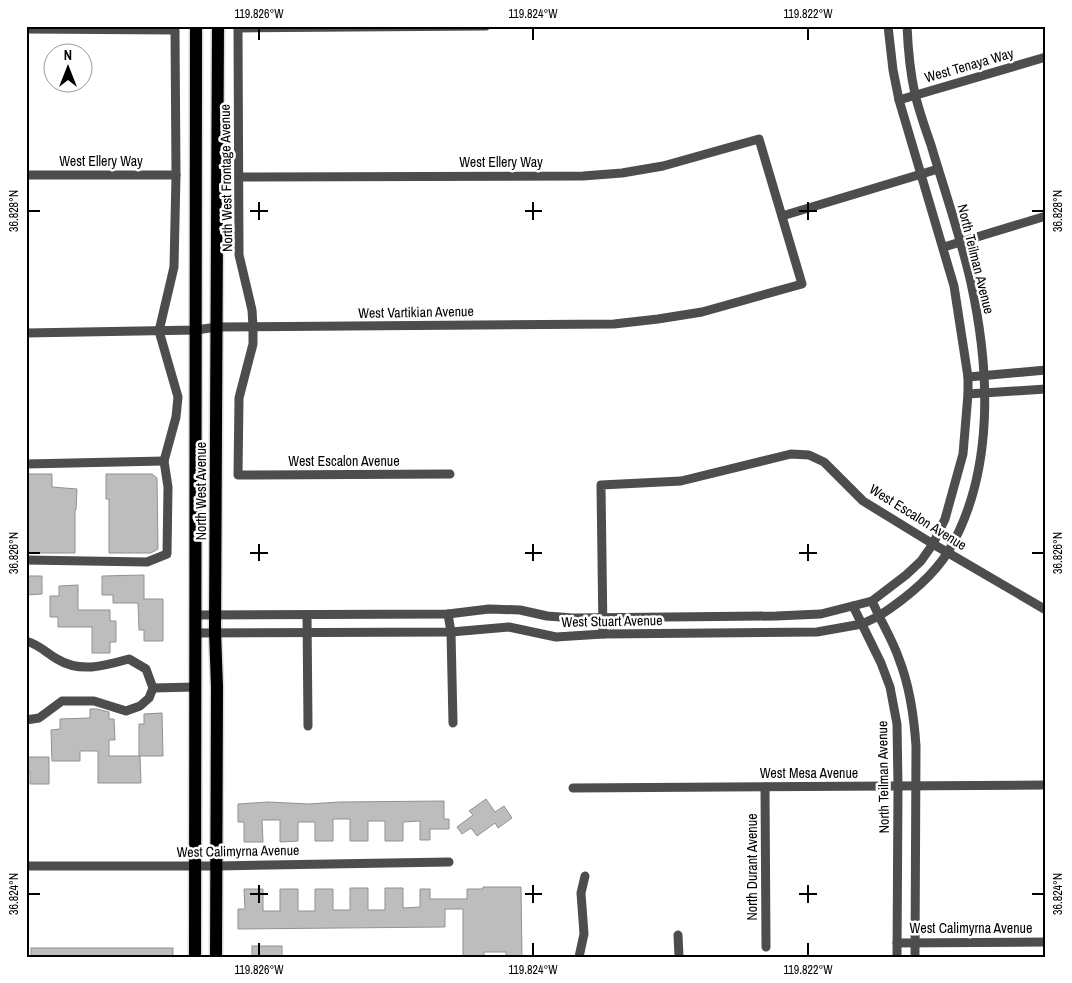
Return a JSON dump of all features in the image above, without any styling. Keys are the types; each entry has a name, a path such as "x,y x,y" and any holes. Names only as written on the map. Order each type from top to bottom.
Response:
{"main road":[{"name":"North West Avenue","path":"195,957 196,26"},
{"name":"North West Avenue","path":"216,957 217,687 215,615 218,26"}],"street":[{"name":"North West Frontage Avenue","path":"238,475 239,398 253,344 253,327 252,310 239,254 238,28 486,26"},
{"name":"North Teilman Avenue","path":"872,600 906,575 921,561 933,544 945,520 963,454 968,394 968,378 954,286 900,100 893,70 888,26"},
{"name":"North Teilman Avenue","path":"879,616 899,603 918,586 947,553 964,520 976,480 982,446 985,394 978,318 970,281 915,95 907,26"},
{"path":"26,29 175,30 176,175 174,267 159,331 178,397 176,417 164,461 168,487 167,554 146,562 26,560"},
{"name":"West Tenaya Way","path":"900,100 1046,57"},
{"name":"West Ellery Way","path":"239,177 583,176 622,173 663,166 759,139 782,216"},
{"path":"782,216 938,169"},
{"name":"West Ellery Way","path":"26,175 176,175"},
{"name":"West Vartikian Avenue","path":"26,332 159,331 253,327 614,324 658,319 702,312 802,284 782,216"},
{"path":"944,247 1046,216"},
{"path":"968,378 1046,370"},
{"path":"968,394 1046,389"},
{"name":"West Escalon Avenue","path":"602,617 601,485 681,480 791,454 809,455 824,462 863,501 947,553 1046,610"},
{"path":"26,464 164,461"},
{"name":"West Escalon Avenue","path":"238,475 450,474"},
{"path":"872,600 899,657 912,706 916,746 915,957"},
{"name":"West Stuart Avenue","path":"196,615 448,614 489,609 520,610 547,616 794,616 821,614 872,600"},
{"name":"North Teilman Avenue","path":"853,606 881,663 890,688 894,709 898,745 897,957"},
{"path":"448,614 451,632 453,724"},
{"path":"306,615 308,632 308,726"},
{"name":"West Stuart Avenue","path":"196,633 451,632 510,626 556,637 602,634 817,632 862,624 879,616"},
{"path":"602,617 602,634"},
{"path":"26,641 37,644 68,665 95,668 129,660 146,669 153,688 149,698 140,706 126,711 94,701 62,701 39,718 26,720"},
{"path":"153,688 195,687"},
{"name":"West Mesa Avenue","path":"573,788 1046,785"},
{"name":"North Durant Avenue","path":"765,787 766,947"},
{"name":"West Calimyrna Avenue","path":"26,866 217,866 449,862"},
{"path":"580,957 584,934 581,893 585,876"},
{"path":"678,935 678,957"},
{"name":"West Calimyrna Avenue","path":"897,943 1046,942"}],"building":[{"path":"26,474 52,474 52,487 77,489 75,553 26,553"},
{"path":"106,474 152,474 157,478 158,549 151,553 109,553 109,499 106,499"},
{"path":"144,575 144,599 163,599 163,641 144,641 144,630 139,630 138,603 113,603 113,595 102,595 102,576"},
{"path":"26,576 42,576 42,594 26,595"},
{"path":"78,585 78,610 110,610 110,621 116,621 116,642 110,642 110,653 92,653 92,627 58,627 58,617 50,617 50,596 59,596 59,586"},
{"path":"90,709 109,712 109,719 114,719 115,740 109,740 109,756 140,756 141,783 98,783 98,751 80,751 80,761 52,761 51,730 60,729 60,719 90,718"},
{"path":"162,713 163,756 139,756 139,724 144,724 144,714"},
{"path":"26,757 49,757 49,784 30,784 30,772 26,772"},
{"path":"486,799 495,812 504,806 512,818 498,828 495,823 477,836 471,828 462,834 457,827 473,815 469,811"},
{"path":"444,801 444,819 449,819 449,829 430,829 430,840 420,840 420,821 403,822 403,841 385,841 385,821 368,821 368,841 350,841 350,819 333,819 333,841 315,841 315,822 298,822 298,841 280,842 280,820 262,820 263,842 244,842 244,822 238,822 238,804 268,802 309,804"},
{"path":"483,887 521,887 522,957 506,957 506,952 484,952 484,957 463,956 463,909 445,909 445,927 238,929 238,909 245,909 244,889 263,889 263,911 280,911 280,889 298,889 298,911 315,911 315,889 333,889 333,910 350,910 350,888 368,888 368,910 385,910 385,888 403,888 403,908 420,907 420,889 430,889 430,899 467,899 467,889 483,889"},
{"path":"252,946 282,946 282,957 252,957"},
{"path":"31,948 173,948 173,957 31,957"}]}
